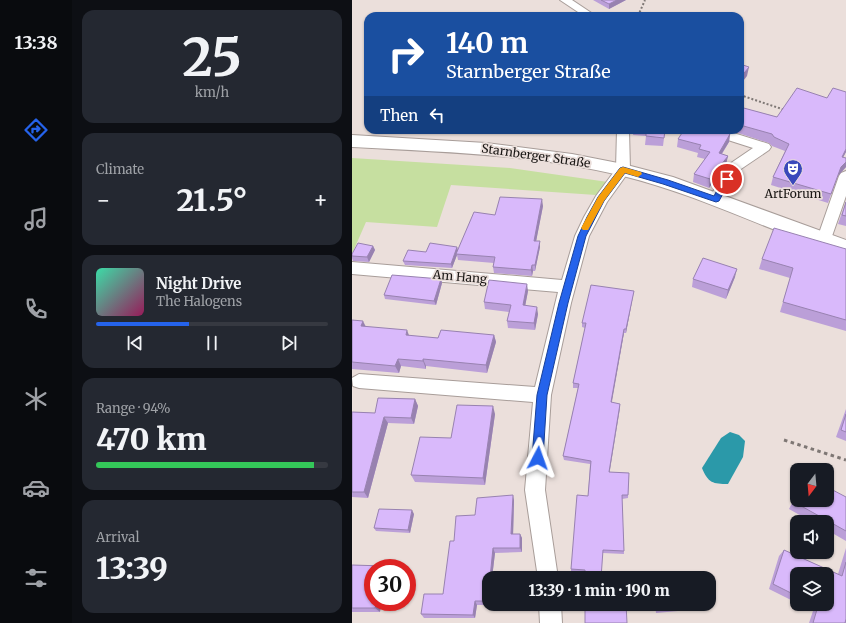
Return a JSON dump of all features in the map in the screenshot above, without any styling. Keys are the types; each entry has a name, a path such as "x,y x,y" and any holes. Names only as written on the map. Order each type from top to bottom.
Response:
{"main road":[{"name":"Starnberger Straße","path":"352,141 486,149 572,160 623,170 666,182 716,199 846,248"}],"street":[{"path":"565,0 584,12"},
{"path":"547,571 535,490 542,395 582,236 591,217 623,170 623,134"},
{"path":"716,199 733,168 764,147 723,134"},
{"path":"824,239 846,176"},
{"name":"Am Hang","path":"352,268 568,287"},
{"path":"359,381 542,395"},
{"path":"550,611 551,623"}],"path":[{"path":"640,12 645,0"},
{"path":"744,96 785,110"},
{"path":"784,440 846,460"}],"green space":[{"path":"352,158 510,168 608,182 596,195 451,185 437,227 366,222 352,254"}],"water":[{"path":"730,432 739,435 745,441 743,457 728,484 718,484 712,482 706,477 702,468 721,438"}],"building":[{"path":"601,0 617,0 609,4"},
{"path":"744,65 749,67 744,73"},
{"path":"797,88 827,98 833,88 846,92 846,149 842,157 846,158 846,162 841,167 831,194 773,177 789,144 774,137 772,134 744,126 744,108 777,117"},
{"path":"646,134 664,134 664,138 646,136"},
{"path":"681,134 730,134 719,153 728,156 710,179 694,174 710,152 699,149 701,145 678,139"},
{"path":"500,197 542,199 534,241 540,241 535,265 532,265 531,270 493,267 495,257 456,254 474,212 495,215"},
{"path":"846,202 846,216 842,215"},
{"path":"774,228 846,249 846,320 783,302 793,268 762,259"},
{"path":"358,243 373,246 367,257 352,256"},
{"path":"430,243 457,247 451,264 403,261 408,250 426,252"},
{"path":"703,258 737,269 728,290 693,279"},
{"path":"392,275 441,279 434,301 384,295"},
{"path":"489,280 527,284 523,305 537,307 534,323 507,321 511,305 484,302"},
{"path":"591,285 634,291 626,329 624,329 611,402 620,404 609,472 629,473 628,495 622,495 624,551 603,550 602,571 571,569 577,495 588,496 591,461 563,456 579,384 573,383 586,323 582,323"},
{"path":"352,320 363,321 361,326 407,330 406,335 438,338 441,330 494,335 486,365 423,359 423,361 398,359 395,366 352,362"},
{"path":"378,398 415,399 411,418 384,417 364,492 352,492 352,412 375,413"},
{"path":"457,405 493,406 483,478 411,475 420,437 451,438"},
{"path":"846,414 846,432 841,430"},
{"path":"834,491 846,497 846,531 834,524 834,515 817,515 803,507 834,507"},
{"path":"513,495 511,534 520,534 520,548 493,548 491,571 482,571 482,601 475,601 473,615 421,614 424,594 443,594 450,541 454,541 456,516 475,515 477,498"},
{"path":"379,509 412,510 408,530 374,528"},
{"path":"784,550 790,553 790,559 804,559 822,567 790,567 790,592 773,584"},
{"path":"846,562 845,623 813,623 817,611 834,611 834,572 842,576"},
{"path":"352,565 364,565 364,608 352,608"},
{"path":"585,611 626,611 627,623 585,623"}],"slow traffic":[{"path":"585,228 601,199 623,170 638,174"}],"place":[{"name":"ArtForum","path":"793,186"}],"route":[{"path":"538,458 542,395 563,303 582,236 601,199 623,170 666,182 716,199 727,179"}]}
